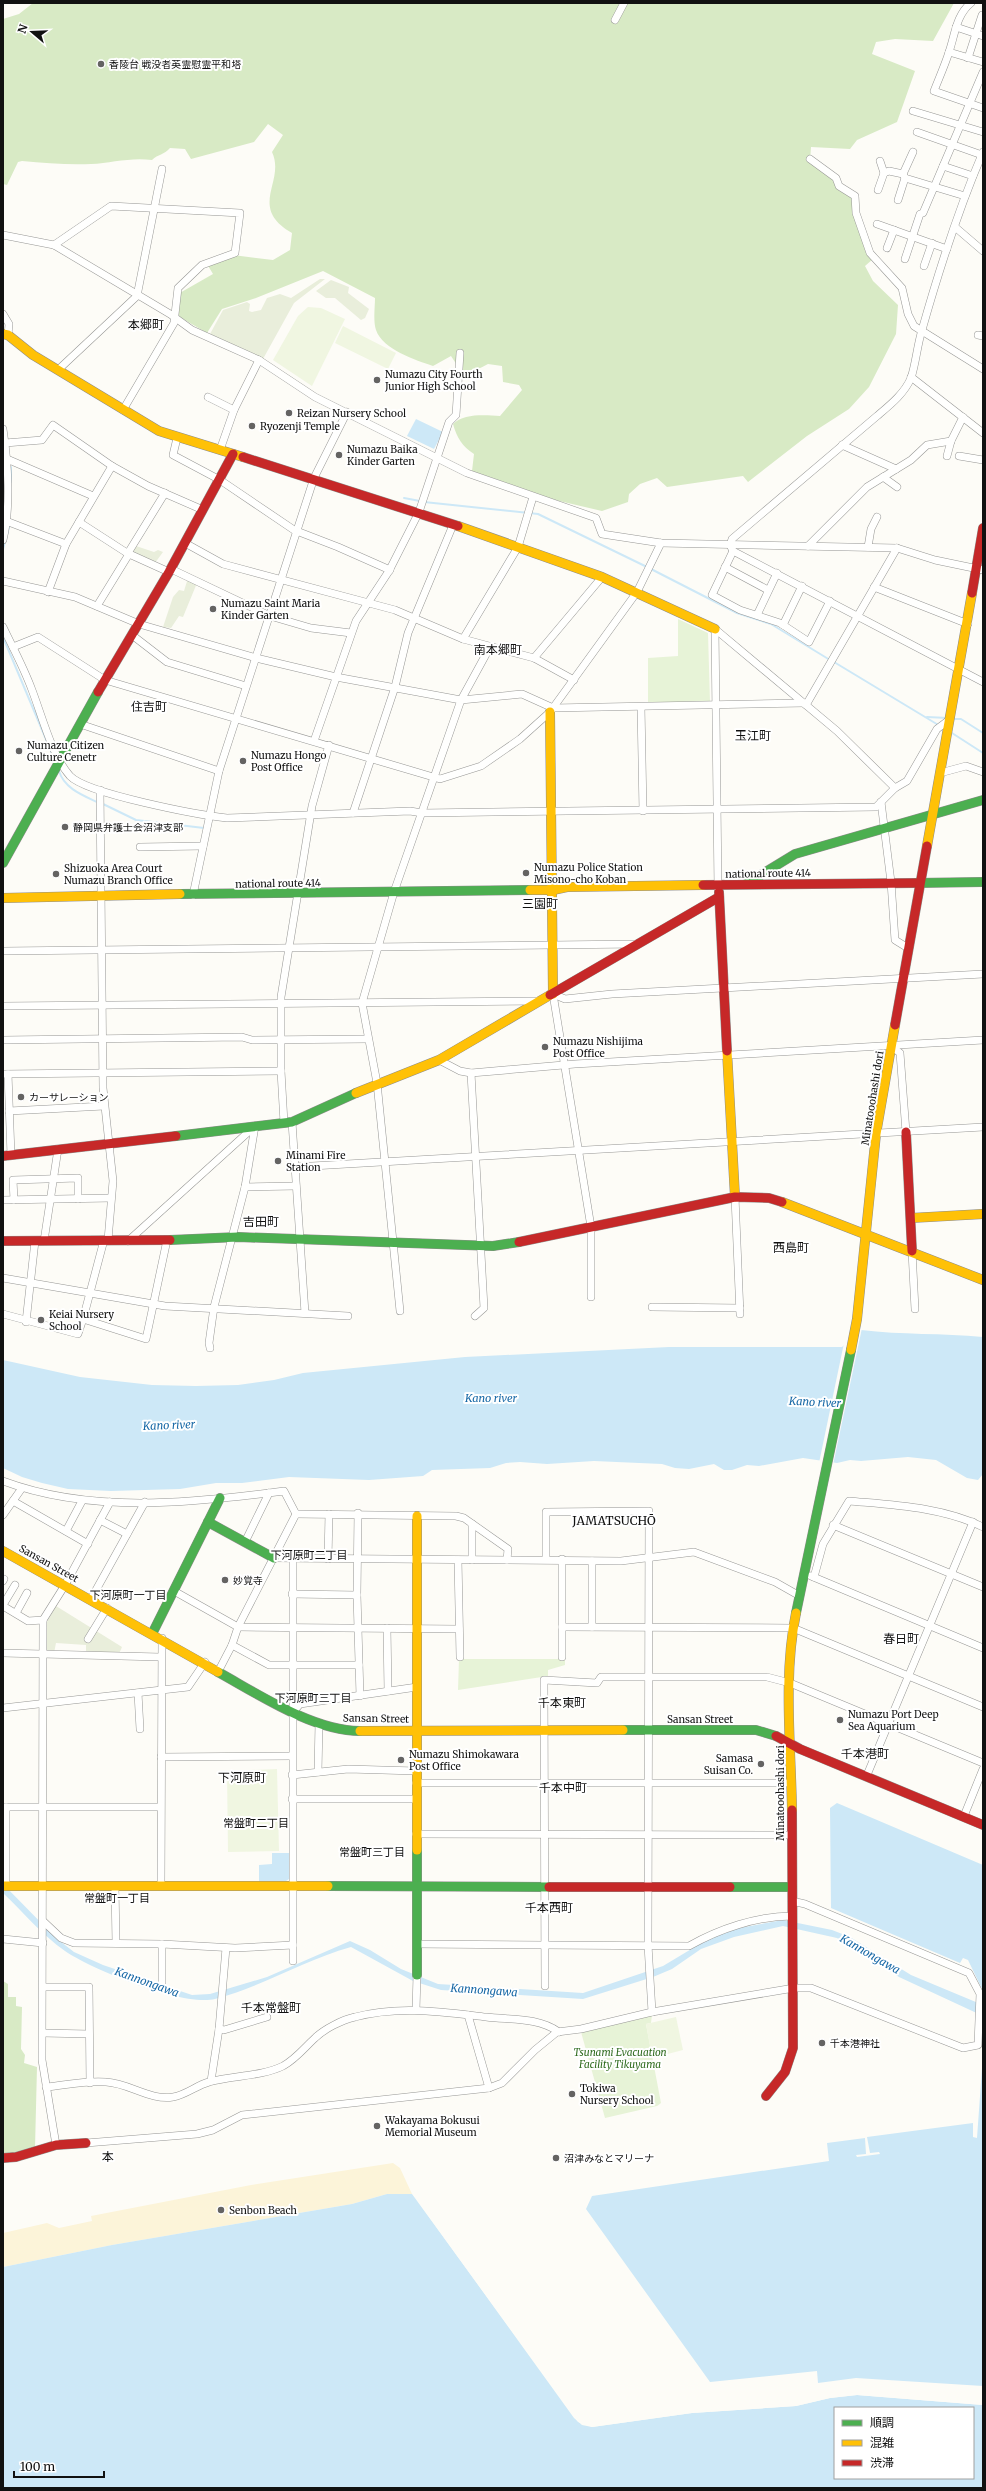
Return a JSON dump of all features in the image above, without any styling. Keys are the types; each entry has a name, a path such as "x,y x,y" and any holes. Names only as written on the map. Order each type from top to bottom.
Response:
{"main road":[{"path":"5,335 33,355 59,369 149,426 177,438 314,478 419,512 518,547 602,577 638,592 715,629"},
{"path":"3,863 105,680 170,571 233,454"},
{"name":"Minatooohashi dori","path":"766,2096 778,2084 791,2058 794,1988 790,1683 793,1628 798,1595 857,1319 876,1134 949,720 980,569 983,528"},
{"path":"552,710 551,812 553,994"},
{"path":"744,887 766,870 795,854 983,800"},
{"name":"national route 414","path":"920,886 983,882"},
{"name":"national route 414","path":"3,898 102,895 553,890 567,892 718,891 744,887 920,886 983,888"},
{"path":"7,1156 288,1122 377,1083 439,1060 543,1001 640,943 718,891"},
{"path":"718,891 735,1197"},
{"path":"906,1132 912,1252"},
{"path":"3,1241 128,1241 299,1238 482,1244 513,1243 735,1197 769,1198 983,1280"},
{"path":"911,1218 983,1214"},
{"path":"152,1634 220,1498"},
{"path":"416,1516 417,1980"},
{"path":"208,1522 274,1558"},
{"name":"Sansan Street","path":"3,1551 293,1712 319,1723 353,1731 756,1730 780,1737 791,1744 983,1825"},
{"path":"5,1885 792,1886"},
{"path":"3,2158 16,2157 56,2145 86,2143"}],"street":[{"path":"615,20 624,3"},
{"path":"971,3 964,10 956,27 949,52 934,91 983,108"},
{"path":"968,58 982,15"},
{"path":"956,27 983,36"},
{"path":"949,52 983,62"},
{"path":"905,259 920,214 923,213 983,73"},
{"path":"913,111 983,132"},
{"path":"830,601 809,642 783,625 740,610 712,595 732,548 732,539 899,397 911,377 921,332 947,248 965,196 982,154 951,145 917,132"},
{"path":"898,200 904,176 913,152"},
{"path":"810,159 836,178 839,186 855,196 856,213 870,253 898,281 902,288 910,321 921,332 983,369"},
{"path":"878,190 884,174 880,161"},
{"path":"943,166 973,176"},
{"path":"59,369 137,296 162,169"},
{"path":"884,174 889,171 934,188 965,196"},
{"path":"54,246 111,206 240,213 235,253 202,265 178,288 175,318 123,410"},
{"path":"877,224 947,248"},
{"path":"955,226 983,251"},
{"path":"887,248 894,230"},
{"path":"3,235 54,246 175,318 192,330 259,360 315,397 467,473 596,518 602,534 661,543 732,548 808,546 897,548 935,560 980,569"},
{"path":"924,266 932,243"},
{"path":"3,314 9,324 5,335"},
{"path":"314,741 356,621 390,570 419,512 449,422 456,415 460,353"},
{"path":"220,450 234,410 259,360"},
{"path":"911,377 983,433"},
{"path":"208,397 234,410"},
{"path":"193,895 219,771 246,686 282,580 296,531 314,478 347,412"},
{"path":"948,456 951,441 963,417"},
{"path":"5,443 42,440 53,425 112,466 165,493 203,510"},
{"path":"3,432 8,459 5,500 6,521 3,540"},
{"path":"177,438 173,455 220,480 296,531 338,547 390,570"},
{"path":"808,546 868,487 911,460 927,445 951,441"},
{"path":"842,445 896,469"},
{"path":"959,456 983,460"},
{"path":"8,459 93,496"},
{"path":"48,592 66,544 112,466"},
{"path":"884,477 897,487"},
{"path":"98,606 165,493"},
{"path":"463,639 518,547 534,496"},
{"path":"868,547 871,529 877,518"},
{"path":"6,521 66,544"},
{"path":"79,522 129,553 270,616 311,628 351,633"},
{"path":"353,813 395,688 402,651 414,618 453,525"},
{"path":"185,543 223,564 369,602 414,618 463,639 534,658 574,680"},
{"path":"13,647 38,637 105,680 440,779 481,766 520,739 552,710 638,592 661,543"},
{"path":"732,548 983,682"},
{"path":"805,704 897,548"},
{"path":"725,567 768,590"},
{"path":"757,615 777,573"},
{"path":"534,658 602,577"},
{"path":"3,581 74,597 138,624 256,658 336,677 461,700 522,694 552,710 805,704"},
{"path":"783,625 802,586"},
{"path":"874,587 968,624"},
{"path":"3,627 13,647 60,760 70,775 80,784 209,816 227,818 410,811 422,813 551,812 876,807 895,788 907,781 937,729 949,720"},
{"path":"715,629 837,731 895,788"},
{"path":"715,629 718,891"},
{"path":"132,635 167,662 246,686"},
{"path":"400,1312 377,1083 362,1003 394,892 461,700 490,647"},
{"path":"641,707 643,810"},
{"path":"80,724 219,771"},
{"path":"305,1314 295,1167 281,1071 281,1002 297,893 311,814 329,745"},
{"path":"940,773 966,766 983,772"},
{"path":"3,1314 26,1322 78,1334 106,1240 113,1181 104,1106 104,1005 100,790"},
{"path":"881,802 891,886 895,940 908,948"},
{"path":"140,847 203,846"},
{"path":"3,951 553,946 640,943"},
{"path":"553,994 565,999 612,994 983,974"},
{"path":"553,994 591,1227 591,1297"},
{"path":"3,1006 281,1002 362,1003 543,1001"},
{"path":"3,1040 242,1037 252,1040 368,1039"},
{"path":"439,1060 460,1071 471,1073 565,1065 983,1040"},
{"path":"891,1046 900,1053 906,1132"},
{"path":"7,1156 9,1111 6,1074 281,1071"},
{"path":"471,1073 482,1244 484,1308 475,1316"},
{"path":"9,1111 104,1106"},
{"path":"210,1348 209,1343 214,1307 244,1187 255,1126"},
{"path":"128,1241 255,1126"},
{"path":"295,1167 983,1127"},
{"path":"26,1322 30,1283 50,1199 58,1149"},
{"path":"14,1200 13,1180 78,1178 78,1199"},
{"path":"244,1187 296,1186"},
{"path":"652,1307 740,1311 735,1197"},
{"path":"3,1200 111,1198"},
{"path":"83,1318 146,1339 167,1240"},
{"path":"912,1252 915,1309"},
{"path":"3,1278 154,1304 348,1316"},
{"path":"3,1481 22,1488 82,1501 110,1502 144,1502 220,1498 284,1491 296,1514"},
{"path":"3,1515 22,1488"},
{"path":"244,1542 269,1493"},
{"path":"13,1501 88,1544"},
{"path":"66,1531 82,1501"},
{"path":"814,1577 823,1544 833,1525 849,1501 907,1507 973,1522 983,1527"},
{"path":"56,2145 43,2064 43,1620 65,1585 110,1502"},
{"path":"91,1599 144,1502"},
{"path":"546,1559 546,1512 649,1511 651,1678 648,1945 652,2012"},
{"path":"296,1514 456,1516 464,1518 508,1549 508,1560"},
{"path":"219,1670 232,1645 238,1627 296,1514"},
{"path":"328,1559 329,1514"},
{"path":"358,1514 357,1595 360,1696"},
{"path":"100,1520 127,1534"},
{"path":"867,1775 973,1522"},
{"path":"472,1524 472,1560"},
{"path":"833,1525 983,1588"},
{"path":"274,1558 417,1560 562,1559 592,1561 649,1559 694,1552 775,1582 798,1595"},
{"path":"293,1559 293,1961"},
{"path":"562,1559 562,1657"},
{"path":"458,1560 460,1657"},
{"path":"592,1561 592,1627"},
{"path":"803,1573 983,1648"},
{"path":"15,1584 3,1606 28,1621 43,1620"},
{"path":"174,1590 238,1627 459,1629"},
{"path":"16,1613 28,1593"},
{"path":"292,1594 357,1595"},
{"path":"88,1639 106,1608"},
{"path":"562,1627 793,1628 983,1707"},
{"path":"387,1628 388,1692"},
{"path":"161,1886 160,1657 162,1638"},
{"path":"232,1645 269,1665 359,1665"},
{"path":"3,1653 160,1657"},
{"path":"3,1708 189,1687 205,1662"},
{"path":"545,1986 544,1680 597,1683 601,1677 651,1678 767,1676 790,1683 983,1763"},
{"path":"293,1712 300,1704 416,1687"},
{"path":"138,1693 140,1728"},
{"path":"318,1772 319,1723"},
{"path":"160,1757 292,1756"},
{"path":"292,1775 348,1769 416,1771"},
{"path":"964,1816 983,1769"},
{"path":"416,1784 545,1782 791,1783"},
{"path":"292,1799 416,1799"},
{"path":"5,1885 4,1807 160,1808"},
{"path":"416,1834 791,1835"},
{"path":"115,1886 116,1943"},
{"path":"86,2143 197,2134 213,2130 242,2115 489,2088 502,2084 535,2050 559,2032 581,2029 652,2012 794,1988 811,1988 963,2048 978,2044 980,1994 966,1971 802,1903 792,1901"},
{"path":"417,1944 689,1946 708,1935 737,1925 772,1917 792,1922"},
{"path":"44,1923 69,1942 162,1944 226,1948 293,1945"},
{"path":"3,1939 43,1939"},
{"path":"162,1944 162,1983"},
{"path":"211,2081 219,2029 226,1948"},
{"path":"416,2010 417,1980"},
{"path":"43,1987 89,1987 90,2083"},
{"path":"46,2087 107,2082 121,2084 165,2098 179,2096 211,2081 238,2078 282,2066 300,2054 316,2037 355,2017 401,2009 466,2013 468,2015 543,2022 559,2032"},
{"path":"468,2015 489,2088"},
{"path":"219,2029 267,2017"},
{"path":"43,2033 89,2034"}],"green space":[{"path":"33,3 954,3 933,41 895,39 876,42 872,54 915,71 897,122 857,140 850,149 811,147 810,161 855,199 873,259 865,266 873,281 898,305 896,334 869,387 849,409 807,436 748,482 743,476 667,487 657,478 640,484 629,494 628,502 602,511 555,500 472,471 474,454 460,441 453,424 457,420 469,416 500,416 522,390 519,385 503,382 502,366 488,364 475,370 461,371 451,356 433,366 393,349 385,343 376,330 374,318 375,298 323,271 256,298 222,309 207,333 178,316 178,294 213,274 207,264 233,255 273,260 290,250 292,233 279,223 272,214 270,204 270,194 275,174 275,163 272,152 283,135 268,124 254,142 191,159 185,149 170,148 152,160 144,159 82,164 56,164 22,161 18,162 7,185 3,184 3,19 19,14"},
{"path":"320,279 325,279 294,303 263,359 210,334 223,310 247,302 250,304 249,311 252,312 261,310 267,298 280,294 291,298"},
{"path":"331,280 349,287 348,293 369,309 365,318 361,320 335,298 326,298 316,291"},
{"path":"308,307 321,308 345,319 312,386 273,360 298,316"},
{"path":"343,326 396,353 388,369 335,343"},
{"path":"136,546 154,552 158,550 163,552 155,563 131,553"},
{"path":"188,578 197,583 183,617 179,616 171,628 163,627 173,597 179,590 184,591"},
{"path":"678,619 708,633 710,702 648,702 648,658 678,656"},
{"path":"56,1606 122,1647 118,1656 86,1654 86,1645 56,1643 54,1653 44,1653 45,1625"},
{"path":"459,1659 565,1659 565,1665 548,1670 548,1676 458,1690"},
{"path":"277,1769 279,1851 228,1852 227,1771"},
{"path":"3,1981 8,1984 8,1997 16,1997 16,2006 22,2007 21,2049 25,2055 24,2063 37,2067 35,2148 16,2154 3,2154"},
{"name":"Tsunami Evacuation Facility Tikuyama","path":"652,2015 651,2023 646,2024 661,2103 657,2106 605,2118 581,2032"},
{"path":"676,2017 683,2050 652,2058 646,2024"}],"sand":[{"name":"Senbon Beach","path":"393,2163 400,2168 412,2194 387,2194 352,2204 112,2245 3,2267 3,2233 47,2223 59,2228 92,2221 91,2216 251,2185"}],"water":[{"path":"416,419 443,432 434,449 407,436"},
{"name":"Kano river","path":"861,1330 892,1333 983,1337 983,1474 978,1480 967,1478 936,1460 908,1457 861,1461 850,1460 837,1463 803,1458 759,1466 747,1465 732,1470 724,1470 714,1464 689,1469 675,1468 662,1464 594,1461 547,1464 520,1462 506,1463 490,1468 432,1470 423,1476 369,1480 289,1477 242,1483 216,1483 180,1489 111,1491 68,1489 22,1477 3,1468 3,1360 80,1377 152,1385 238,1385 274,1380 303,1373 465,1357 669,1347 842,1347"},
{"path":"837,1803 983,1865 983,1991 968,1960 963,1958 960,1963 831,1908 830,1808"},
{"path":"272,1853 289,1853 289,1879 286,1881 259,1881 259,1865 272,1864"},
{"name":"Kannongawa","path":"3,1884 56,1938 74,1952 103,1965 192,1995 210,1994 267,1977 350,1941 370,1950 401,1969 438,1984 583,1993 663,1966 708,1939 734,1929 783,1920 832,1930 850,1937 911,1975 983,2005 983,2016 899,1977 837,1938 783,1926 734,1937 701,1949 672,1969 653,1977 583,1999 441,1990 413,1981 351,1947 334,1952 232,1994 215,1999 201,2000 182,1998 116,1977 78,1959 65,1951 41,1931 3,1893"},
{"path":"983,2054 983,2386 856,2378 818,2383 817,2371 710,2382 586,2209 592,2196 829,2161 827,2143 865,2138 866,2154 856,2155 857,2157 880,2154 879,2152 870,2153 867,2137 973,2123 973,2137 977,2138"},
{"path":"387,2194 412,2194 578,2422 592,2427 692,2413 796,2406 830,2398 857,2395 983,2405 983,2488 3,2488 3,2267 112,2245 352,2204"}],"pier":[{"path":"860,1328 862,1328 833,1465 819,1463 844,1343"},
{"path":"411,2192 576,2417 583,2423 591,2425 691,2411 796,2404 830,2396 857,2393 944,2399 983,2403 983,2405 857,2395 830,2398 796,2406 692,2413 592,2427 582,2425 574,2418"}],"waterway":[{"path":"11,467 11,482"},
{"path":"404,498 420,501"},
{"path":"424,502 538,514 647,567"},
{"path":"3,549 10,524"},
{"path":"651,569 737,613 771,624 830,660"},
{"path":"3,637 56,763"},
{"path":"834,662 940,726"},
{"path":"927,717 948,718"},
{"path":"955,719 961,719 983,733"},
{"path":"952,733 983,753"},
{"path":"59,771 61,777 69,786 80,794 97,802"},
{"path":"101,803 136,820 204,828"}],"traffic: fast":[{"path":"3,863 98,692"},
{"path":"746,884 795,854 983,800"},
{"path":"916,883 983,882"},
{"path":"180,894 530,890"},
{"path":"176,1136 292,1122 356,1093"},
{"path":"170,1240 238,1237 493,1246 519,1242"},
{"path":"796,1613 851,1350"},
{"path":"152,1634 220,1498"},
{"path":"208,1522 274,1558"},
{"path":"218,1672 286,1710 305,1718 324,1725 360,1731"},
{"path":"623,1730 756,1730 776,1736"},
{"path":"417,1850 417,1975"},
{"path":"328,1886 549,1887"},
{"path":"730,1887 792,1887"}],"traffic: slow":[{"path":"3,334 8,335 33,355 159,431 243,457"},
{"path":"458,526 602,577 715,629"},
{"path":"927,846 972,593"},
{"path":"550,712 553,994"},
{"path":"530,890 553,890 567,887 703,885"},
{"path":"3,898 180,894"},
{"path":"356,1093 439,1060 550,995"},
{"path":"851,1350 857,1319 876,1134 895,1025"},
{"path":"727,1051 735,1197"},
{"path":"782,1202 983,1280"},
{"path":"911,1218 983,1214"},
{"path":"417,1516 417,1850"},
{"path":"3,1551 218,1672"},
{"path":"792,1810 789,1736 789,1686 792,1637 796,1613"},
{"path":"360,1731 623,1730"},
{"path":"3,1886 328,1886"}],"traffic: jam":[{"path":"98,692 169,572 233,454"},
{"path":"243,457 458,526"},
{"path":"972,593 983,528"},
{"path":"895,1025 927,846"},
{"path":"703,885 916,883"},
{"path":"719,892 727,1051"},
{"path":"550,995 719,897"},
{"path":"906,1132 912,1251"},
{"path":"3,1156 176,1136"},
{"path":"519,1242 735,1197 769,1198 782,1202"},
{"path":"3,1241 170,1240"},
{"path":"776,1736 800,1749 983,1825"},
{"path":"766,2096 785,2072 793,2048 792,1810"},
{"path":"549,1887 730,1887"},
{"path":"3,2158 16,2157 56,2145 86,2143"}],"place":[{"name":"香陵台 戦没者英霊慰霊平和塔","path":"101,64"},
{"name":"Numazu City Fourth Junior High School","path":"377,380"},
{"name":"Reizan Nursery School","path":"289,413"},
{"name":"Ryozenji Temple","path":"252,426"},
{"name":"Numazu Baika Kinder Garten","path":"339,455"},
{"name":"Numazu Saint Maria Kinder Garten","path":"213,609"},
{"name":"Numazu Citizen Culture Cenetr","path":"19,751"},
{"name":"Numazu Hongo Post Office","path":"243,761"},
{"name":"静岡県弁護士会沼津支部","path":"65,827"},
{"name":"Numazu Police Station Misono-cho Koban","path":"526,873"},
{"name":"Shizuoka Area Court Numazu Branch Office","path":"56,874"},
{"name":"Numazu Nishijima Post Office","path":"545,1047"},
{"name":"カーサレーション","path":"21,1097"},
{"name":"Minami Fire Station","path":"278,1161"},
{"name":"Keiai Nursery School","path":"41,1320"},
{"name":"妙覚寺","path":"225,1580"},
{"name":"Numazu Port Deep Sea Aquarium","path":"840,1720"},
{"name":"Numazu Shimokawara Post Office","path":"401,1760"},
{"name":"Samasa Suisan Co.","path":"761,1764"},
{"name":"千本港神社","path":"822,2043"},
{"name":"Tokiwa Nursery School","path":"572,2094"},
{"name":"Wakayama Bokusui Memorial Museum","path":"377,2126"},
{"name":"沼津みなとマリーナ","path":"556,2158"},
{"name":"Senbon Beach","path":"221,2210"}],"district":[{"name":"本郷町","path":"146,325"},
{"name":"南本郷町","path":"498,650"},
{"name":"住吉町","path":"149,707"},
{"name":"玉江町","path":"753,736"},
{"name":"三園町","path":"540,904"},
{"name":"吉田町","path":"261,1222"},
{"name":"西島町","path":"791,1248"},
{"name":"JAMATSUCHŌ","path":"614,1521"},
{"name":"下河原町二丁目","path":"309,1555"},
{"name":"下河原町一丁目","path":"128,1595"},
{"name":"春日町","path":"901,1639"},
{"name":"下河原町三丁目","path":"313,1698"},
{"name":"千本東町","path":"562,1703"},
{"name":"千本港町","path":"865,1754"},
{"name":"下河原町","path":"242,1778"},
{"name":"千本中町","path":"563,1788"},
{"name":"常盤町二丁目","path":"256,1823"},
{"name":"常盤町三丁目","path":"372,1852"},
{"name":"常盤町一丁目","path":"117,1898"},
{"name":"千本西町","path":"549,1908"},
{"name":"千本常盤町","path":"271,2008"},
{"name":"本","path":"108,2157"}]}
